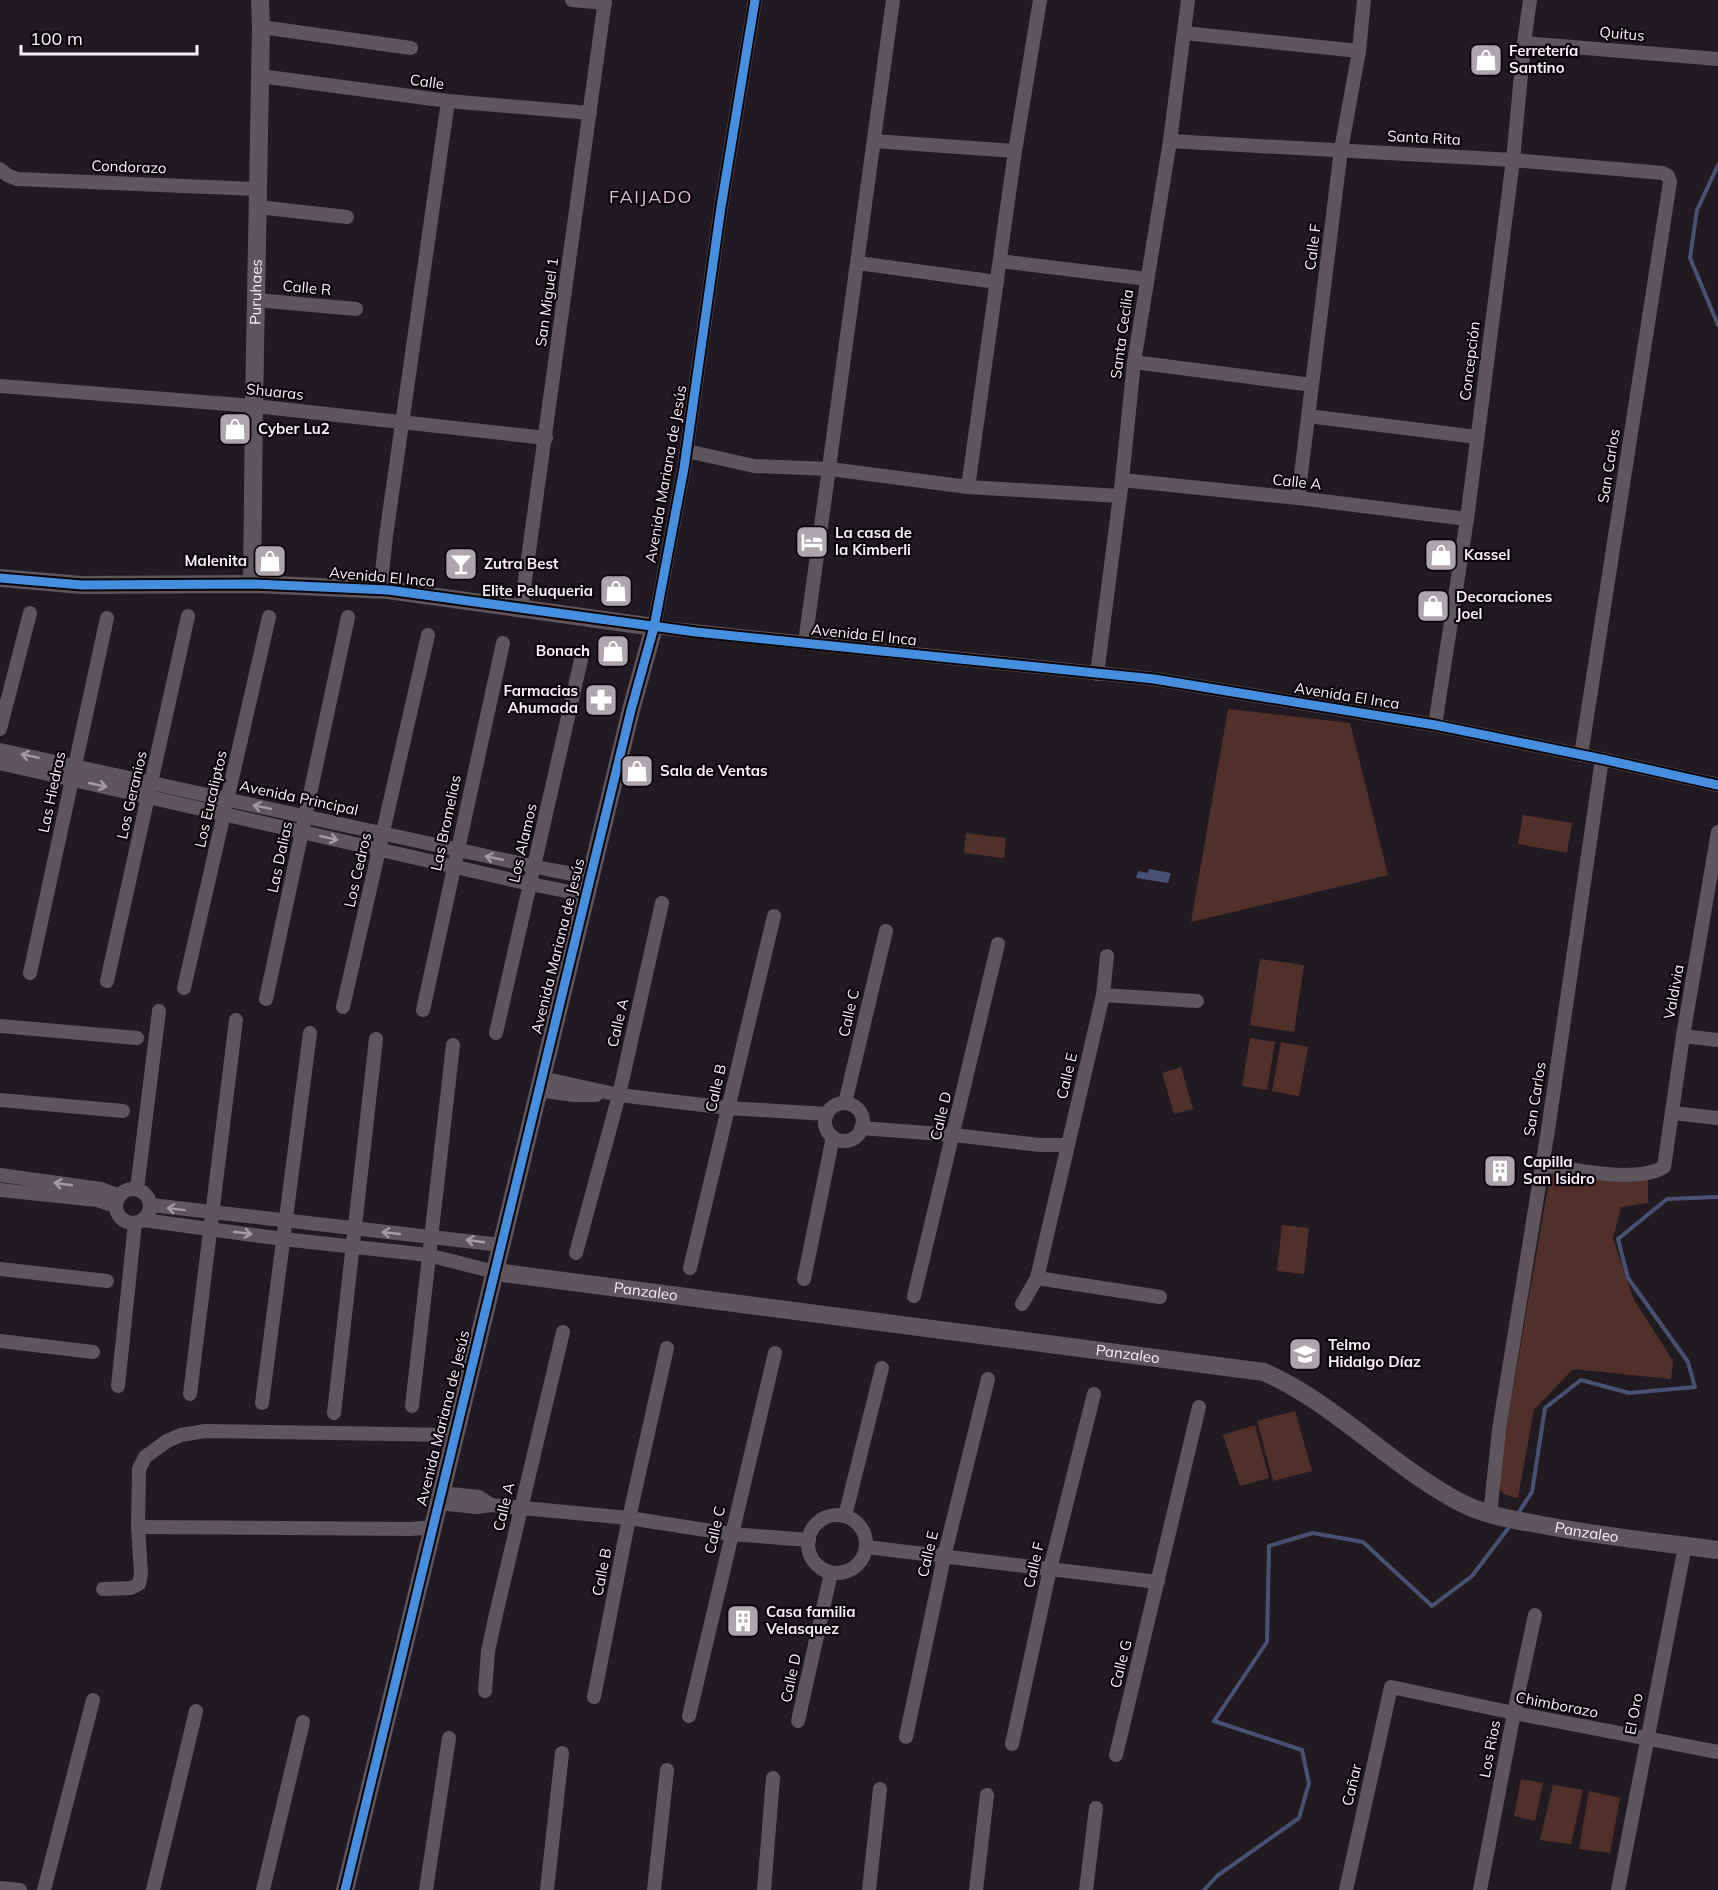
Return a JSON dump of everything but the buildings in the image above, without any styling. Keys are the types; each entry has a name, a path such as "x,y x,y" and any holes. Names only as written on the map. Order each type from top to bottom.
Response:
{"street":[{"name":"Puruhaes","path":"252,584 260,0"},
{"path":"572,0 605,1"},
{"name":"Avenida Mariana de Jesús","path":"345,1890 631,710 654,627 687,451 721,207 755,0"},
{"path":"805,644 893,0"},
{"path":"968,487 1015,152 1040,0"},
{"name":"Santa Cecilia","path":"1097,674 1122,480 1134,362 1170,141 1188,0"},
{"name":"Calle F","path":"1298,498 1341,150 1359,51 1364,0"},
{"name":"Concepción","path":"1435,725 1467,519 1513,160 1530,0"},
{"name":"San Miguel 1","path":"521,609 605,1"},
{"path":"261,27 411,48"},
{"path":"1184,33 1359,51"},
{"name":"Quitus","path":"1524,42 1718,59"},
{"name":"Calle","path":"260,76 448,101 590,113"},
{"path":"380,590 448,101"},
{"path":"874,141 1015,152"},
{"name":"Santa Rita","path":"1170,141 1513,160 1663,173 1668,176 1670,182"},
{"name":"Condorazo","path":"0,170 17,179 258,198 347,217"},
{"name":"San Carlos","path":"1581,754 1670,182"},
{"path":"1000,261 1147,279"},
{"path":"858,263 997,282"},
{"name":"Calle R","path":"256,300 356,309"},
{"path":"1134,362 1312,385"},
{"name":"Shuaras","path":"0,386 254,406 546,438"},
{"path":"1308,416 1477,437"},
{"path":"687,451 754,466 830,469 968,487 1120,496"},
{"name":"Calle A","path":"1122,480 1298,498 1467,519"},
{"name":"Avenida El Inca","path":"0,578 82,585 252,584 380,590 654,627 1154,679 1435,725 1581,754 1718,785"},
{"path":"0,729 30,613"},
{"name":"Los Geranios","path":"107,981 188,616"},
{"name":"Los Eucaliptos","path":"184,988 269,617"},
{"name":"Las Dalias","path":"266,999 348,617"},
{"name":"Las Hiedras","path":"30,973 107,618"},
{"name":"Los Cedros","path":"343,1007 428,635"},
{"name":"Las Bromelias","path":"423,1010 503,643"},
{"name":"Los Alamos","path":"496,1033 581,660"},
{"name":"Avenida Principal","path":"0,750 73,773"},
{"name":"San Carlos","path":"1494,1516 1499,1430 1602,759"},
{"name":"Avenida Principal","path":"0,763 73,773 150,790 228,800 305,816 534,866 588,886"},
{"name":"Avenida Principal","path":"150,790 225,814 530,884 588,886"},
{"name":"Valdivia","path":"1541,1165 1621,1175 1644,1175 1664,1167 1683,1036 1718,832"},
{"name":"Calle A","path":"576,1253 619,1095 662,903"},
{"name":"Calle B","path":"690,1268 774,916"},
{"path":"1703,922 1718,923"},
{"name":"Calle C","path":"845,1103 886,931"},
{"name":"Calle D","path":"914,1296 998,944"},
{"name":"Calle E","path":"1022,1304 1037,1278 1103,995 1107,956"},
{"path":"1103,995 1197,1001"},
{"path":"137,1189 159,1011"},
{"path":"190,1394 236,1020"},
{"path":"0,1026 137,1038"},
{"path":"262,1403 310,1034"},
{"path":"1683,1036 1718,1040"},
{"path":"334,1413 376,1039"},
{"path":"412,1406 453,1045"},
{"path":"541,1084 574,1095 619,1095 728,1108 827,1114"},
{"path":"0,1100 123,1111"},
{"path":"845,1103 855,1107 862,1117 859,1133 844,1140 829,1134 825,1124 827,1114 834,1106 845,1103"},
{"path":"1672,1113 1718,1118"},
{"path":"861,1128 954,1135 1040,1145 1067,1145"},
{"path":"804,1279 834,1137"},
{"path":"0,1175 101,1189 118,1201"},
{"path":"29,1193 32,1179"},
{"path":"118,1386 139,1222 147,1216 151,1205 147,1195 137,1189 126,1190 118,1201 118,1214 126,1222 139,1222 210,1229 429,1255 495,1272"},
{"path":"0,1190 118,1201"},
{"path":"151,1205 501,1245"},
{"path":"0,1269 107,1281"},
{"name":"Panzaleo","path":"495,1272 1264,1372 1290,1383 1370,1439 1413,1474 1455,1500 1494,1516 1573,1532 1718,1550"},
{"path":"1037,1278 1160,1297"},
{"name":"Calle A","path":"485,1691 488,1651 563,1332"},
{"path":"0,1341 93,1352"},
{"name":"Calle B","path":"594,1697 629,1518 667,1348"},
{"name":"Calle C","path":"689,1716 775,1353"},
{"path":"845,1516 882,1368"},
{"name":"Calle E","path":"906,1737 944,1557 988,1379"},
{"name":"Calle F","path":"1012,1744 1050,1569 1094,1394"},
{"name":"Calle G","path":"1116,1755 1199,1407"},
{"path":"103,1589 131,1588 139,1584 141,1574 138,1527 139,1469 145,1457 167,1441 181,1435 205,1431 455,1435"},
{"path":"439,1498 477,1507 491,1505 629,1518 731,1534 808,1540"},
{"path":"837,1515 845,1516 852,1519 862,1529 866,1547 862,1560 856,1566 848,1571 831,1572 816,1564 808,1549 808,1540 821,1520 837,1515"},
{"path":"138,1527 411,1529 432,1527"},
{"name":"El Oro","path":"1618,1890 1685,1546"},
{"path":"866,1547 1158,1582"},
{"name":"Calle D","path":"798,1721 831,1572"},
{"name":"Los Rios","path":"1480,1890 1535,1615"},
{"name":"Chimborazo","path":"1391,1688 1718,1752"},
{"name":"Cañar","path":"1346,1890 1391,1688"},
{"path":"44,1890 93,1700"},
{"path":"153,1890 196,1710"},
{"path":"263,1890 303,1722"},
{"path":"426,1890 449,1737"},
{"path":"547,1890 562,1753"},
{"path":"654,1890 667,1770"},
{"path":"764,1890 773,1778"},
{"path":"869,1890 880,1789"},
{"path":"976,1890 987,1795"},
{"path":"1086,1890 1096,1808"},
{"path":"0,1888 20,1890"}],"shaded area":[{"path":"1228,709 1350,723 1388,875 1191,922"},
{"path":"1523,815 1572,823 1567,853 1518,844"},
{"path":"966,833 1006,838 1004,858 964,853"},
{"path":"1260,959 1304,965 1294,1032 1250,1025"},
{"path":"1250,1038 1275,1042 1267,1090 1242,1086"},
{"path":"1281,1042 1308,1047 1299,1096 1272,1091"},
{"path":"1181,1067 1193,1109 1174,1114 1162,1073"},
{"path":"1550,1175 1648,1180 1648,1203 1621,1207 1613,1238 1633,1298 1673,1361 1671,1379 1573,1369 1534,1410 1518,1498 1504,1494 1497,1483"},
{"path":"1282,1225 1309,1228 1304,1274 1277,1271"},
{"path":"1295,1411 1312,1471 1273,1481 1257,1421"},
{"path":"1255,1425 1269,1478 1240,1486 1223,1435"},
{"path":"1521,1779 1543,1783 1535,1821 1514,1816"},
{"path":"1553,1785 1583,1790 1571,1844 1540,1840"},
{"path":"1589,1791 1620,1798 1610,1853 1579,1849"}],"water":[{"path":"1149,869 1171,873 1168,883 1136,878 1138,871 1148,873"}],"waterway":[{"path":"1718,165 1697,210 1690,258 1718,325"},
{"path":"1517,1515 1532,1492 1545,1408 1581,1380 1629,1393 1695,1387 1688,1362 1628,1278 1618,1239 1667,1199 1718,1197"},
{"path":"1204,1890 1217,1876 1299,1818 1309,1783 1302,1750 1214,1721 1267,1642 1269,1546 1313,1533 1363,1542 1432,1606 1472,1576 1510,1526"}],"cycle path":[{"path":"345,1890 631,710 654,627 684,468 721,207 755,0"},
{"path":"0,578 82,585 252,584 388,590 696,632 1154,679 1435,725 1718,785"}],"place":[{"name":"Ferretería Santino","path":"1486,60"},
{"name":"Cyber Lu2","path":"235,429"},
{"name":"La casa de la Kimberli","path":"812,542"},
{"name":"Kassel","path":"1441,555"},
{"name":"Malenita","path":"270,561"},
{"name":"Zutra Best","path":"461,564"},
{"name":"Elite Peluqueria","path":"616,591"},
{"name":"Decoraciones Joel","path":"1433,606"},
{"name":"Bonach","path":"613,651"},
{"name":"Farmacias Ahumada","path":"601,700"},
{"name":"Sala de Ventas","path":"637,771"},
{"name":"Capilla San Isidro","path":"1500,1171"},
{"name":"Telmo Hidalgo Díaz","path":"1305,1354"},
{"name":"Casa familia Velasquez","path":"743,1621"}],"district":[{"name":"FAIJADO","path":"651,197"}]}
